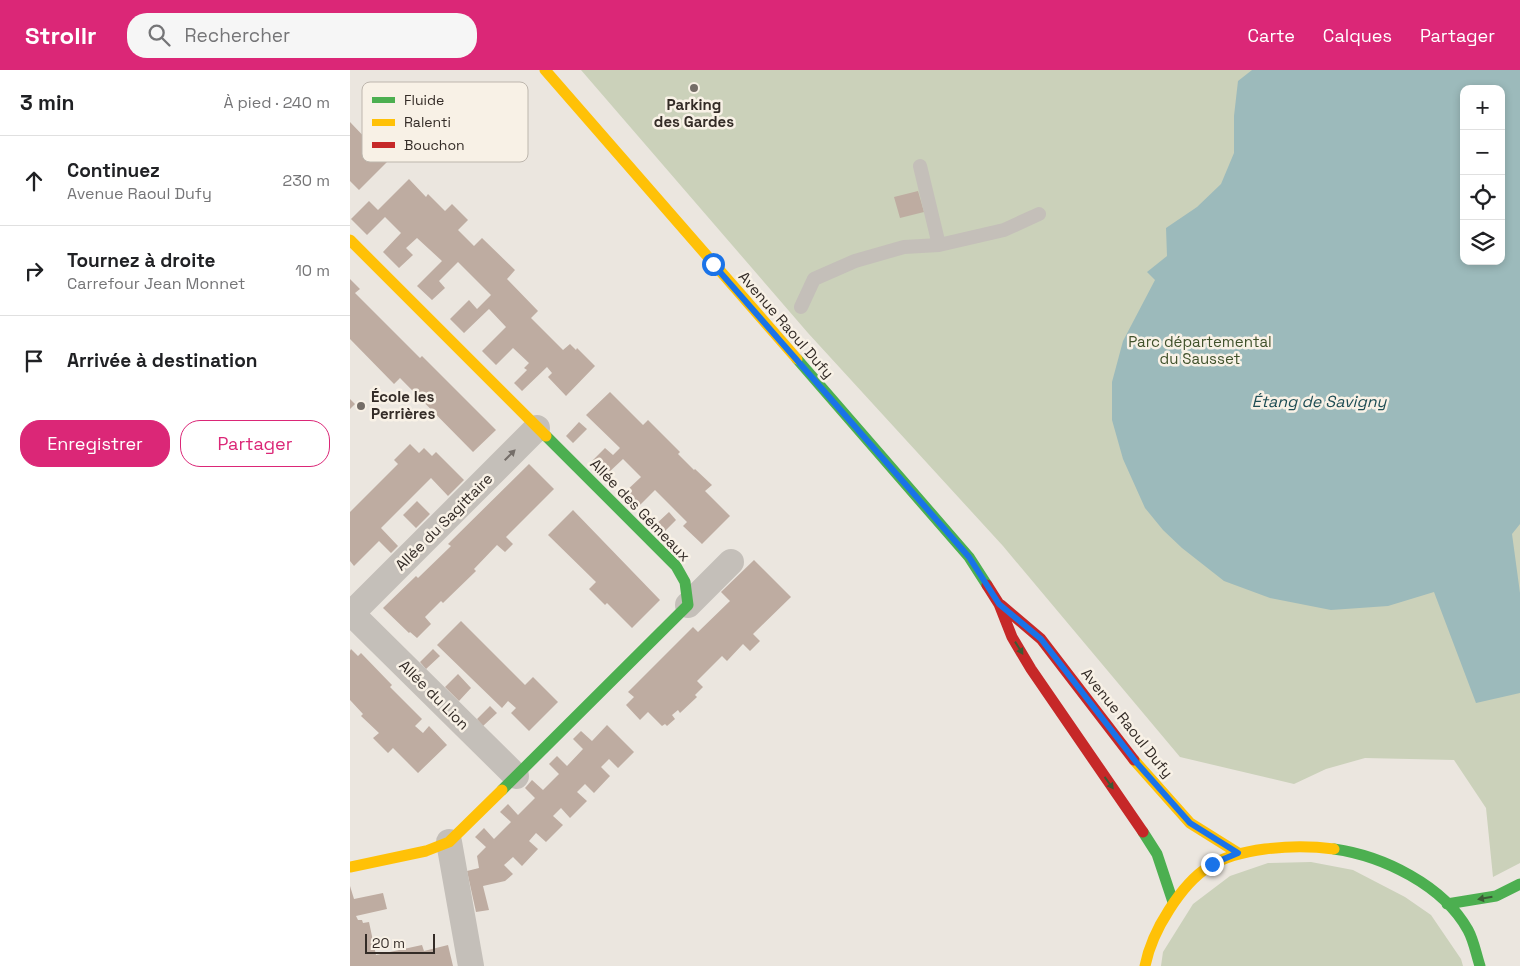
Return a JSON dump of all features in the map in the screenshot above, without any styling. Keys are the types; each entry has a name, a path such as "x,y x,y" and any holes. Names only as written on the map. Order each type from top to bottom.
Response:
{"main road":[{"name":"Avenue Raoul Dufy","path":"545,70 969,557 999,604 1012,637 1032,669 1158,854 1173,902"},
{"name":"Allée des Gémeaux","path":"350,240 676,566 685,582 688,605"},
{"name":"Avenue Raoul Dufy","path":"999,604 1041,639 1136,762 1190,823 1238,853"},
{"path":"350,867 426,851 448,842 688,605"},
{"path":"1145,966 1157,930 1173,902 1196,876 1212,864 1238,853 1278,846 1320,846 1368,855 1415,876 1432,889 1467,928 1480,966"},
{"path":"1447,904 1496,896 1520,884"}],"street":[{"name":"Allée du Sagittaire","path":"351,614 537,428"},
{"path":"688,605 731,562"},
{"name":"Allée du Lion","path":"351,614 516,776"},
{"path":"448,842 471,966"}],"lane":[{"path":"920,166 939,245"},
{"path":"801,307 814,279 855,261 904,246 939,245 1004,230 1039,214"}],"green space":[{"name":"Parc départemental du Sausset","path":"581,70 1520,70 1520,863 1493,877 1486,808 1454,760 1365,758 1326,769 1294,784 1180,757 1003,546 808,333"},
{"path":"1311,862 1353,870 1405,897 1431,915 1461,959 1463,966 1161,966 1163,952 1193,904 1230,876 1268,863"}],"water":[{"name":"Étang de Savigny","path":"1252,70 1520,70 1520,524 1512,534 1520,593 1520,693 1476,703 1434,592 1388,606 1331,610 1270,598 1224,581 1182,548 1163,530 1145,508 1123,459 1112,420 1112,382 1123,341 1155,280 1147,272 1167,256 1166,228 1197,207 1221,184 1234,153 1234,116 1238,81"}],"building":[{"path":"350,122 362,135 362,162 387,162 359,190 350,181"},
{"path":"409,179 426,197 428,194 445,211 452,204 468,220 458,230 474,246 482,238 515,270 507,279 538,311 531,318 563,350 570,344 576,350 577,348 595,366 566,396 548,377 552,373 547,367 522,391 514,383 527,370 524,368 529,363 513,348 496,365 482,351 506,327 489,309 464,333 450,319 469,300 477,309 491,295 458,262 439,281 445,288 432,300 417,286 442,261 417,238 406,248 413,255 399,268 383,252 401,233 385,217 367,235 351,219 369,201 378,210"},
{"path":"918,191 924,212 900,218 894,197"},
{"path":"350,279 360,289 355,293 420,358 422,356 496,430 473,452 400,378 394,384 350,339"},
{"path":"610,392 643,425 648,420 680,452 678,454 712,485 705,491 730,516 702,544 683,526 687,522 655,490 638,507 624,493 641,477 623,459 606,475 592,461 605,448 613,455 620,448 586,415"},
{"path":"350,399 355,404 350,409"},
{"path":"579,422 587,429 573,443 566,436"},
{"path":"410,444 419,453 424,448 432,456 436,452 464,480 448,496 431,478 381,528 398,546 391,553 379,541 354,566 350,561 350,512 398,464 394,460"},
{"path":"529,464 554,489 506,537 513,544 505,552 497,545 474,569 476,571 443,603 441,601 425,617 431,624 417,638 409,633 383,608 451,546 448,544"},
{"path":"417,501 430,514 416,528 403,515"},
{"path":"573,510 660,600 632,628 607,603 605,605 589,589 596,582 548,535"},
{"path":"669,512 676,520 663,533 655,525"},
{"path":"754,560 791,597 753,634 760,641 750,651 743,644 727,661 722,656 697,681 703,687 695,695 697,697 680,713 678,710 672,715 675,719 667,726 665,724 662,726 648,712 640,720 626,705 634,697 628,692 693,627 698,632 730,601 721,592"},
{"path":"461,621 525,685 533,677 558,702 529,731 511,713 516,708 508,701 502,708 437,645"},
{"path":"351,649 358,656 361,653 392,685 390,687 422,719 415,726 423,733 429,726 447,745 418,773 393,748 388,753 373,738 379,733 361,716 363,714 350,700"},
{"path":"433,649 440,656 426,669 420,662"},
{"path":"458,674 471,688 459,701 445,687"},
{"path":"490,706 497,713 483,726 477,719"},
{"path":"607,725 634,752 618,768 609,759 601,767 610,776 594,793 585,784 577,792 587,801 570,818 561,808 553,816 563,825 546,842 536,833 529,841 538,849 522,866 513,857 504,865 513,874 505,881 483,886 489,910 476,912 467,871 479,868 477,856 486,847 475,837 484,828 494,839 511,822 500,812 508,804 518,815 535,798 525,788 532,780 543,790 559,774 549,764 557,756 567,766 583,749 573,739 581,731 592,741"},
{"path":"350,886 354,899 383,893 387,909 356,916 363,923 369,922 376,955 422,945 424,951 448,945 453,966 350,966"}],"traffic: fast":[{"path":"797,359 969,557 987,585"},
{"path":"502,790 688,605 685,582 676,566 546,436"},
{"path":"1143,832 1157,854 1173,902"},
{"path":"1334,849 1372,858 1410,875 1428,886 1457,914 1468,930 1480,966"},
{"path":"1447,904 1496,896 1520,884"}],"traffic: slow":[{"path":"545,70 797,359"},
{"path":"350,240 546,436"},
{"path":"1134,760 1190,823 1238,853"},
{"path":"350,867 426,851 449,842 502,790"},
{"path":"1145,966 1154,937 1169,910 1188,884 1209,866 1234,855 1265,849 1283,847 1334,849"}],"traffic: jam":[{"path":"987,585 999,604 1012,637 1031,669 1143,832"},
{"path":"1001,605 1041,639 1134,760"}],"place":[{"name":"Parking des Gardes","path":"694,88"},
{"name":"École les Perrières","path":"361,406"}],"route":[{"path":"713,264 969,557 999,604 1041,639 1136,762 1190,823 1238,853 1212,864"}]}
